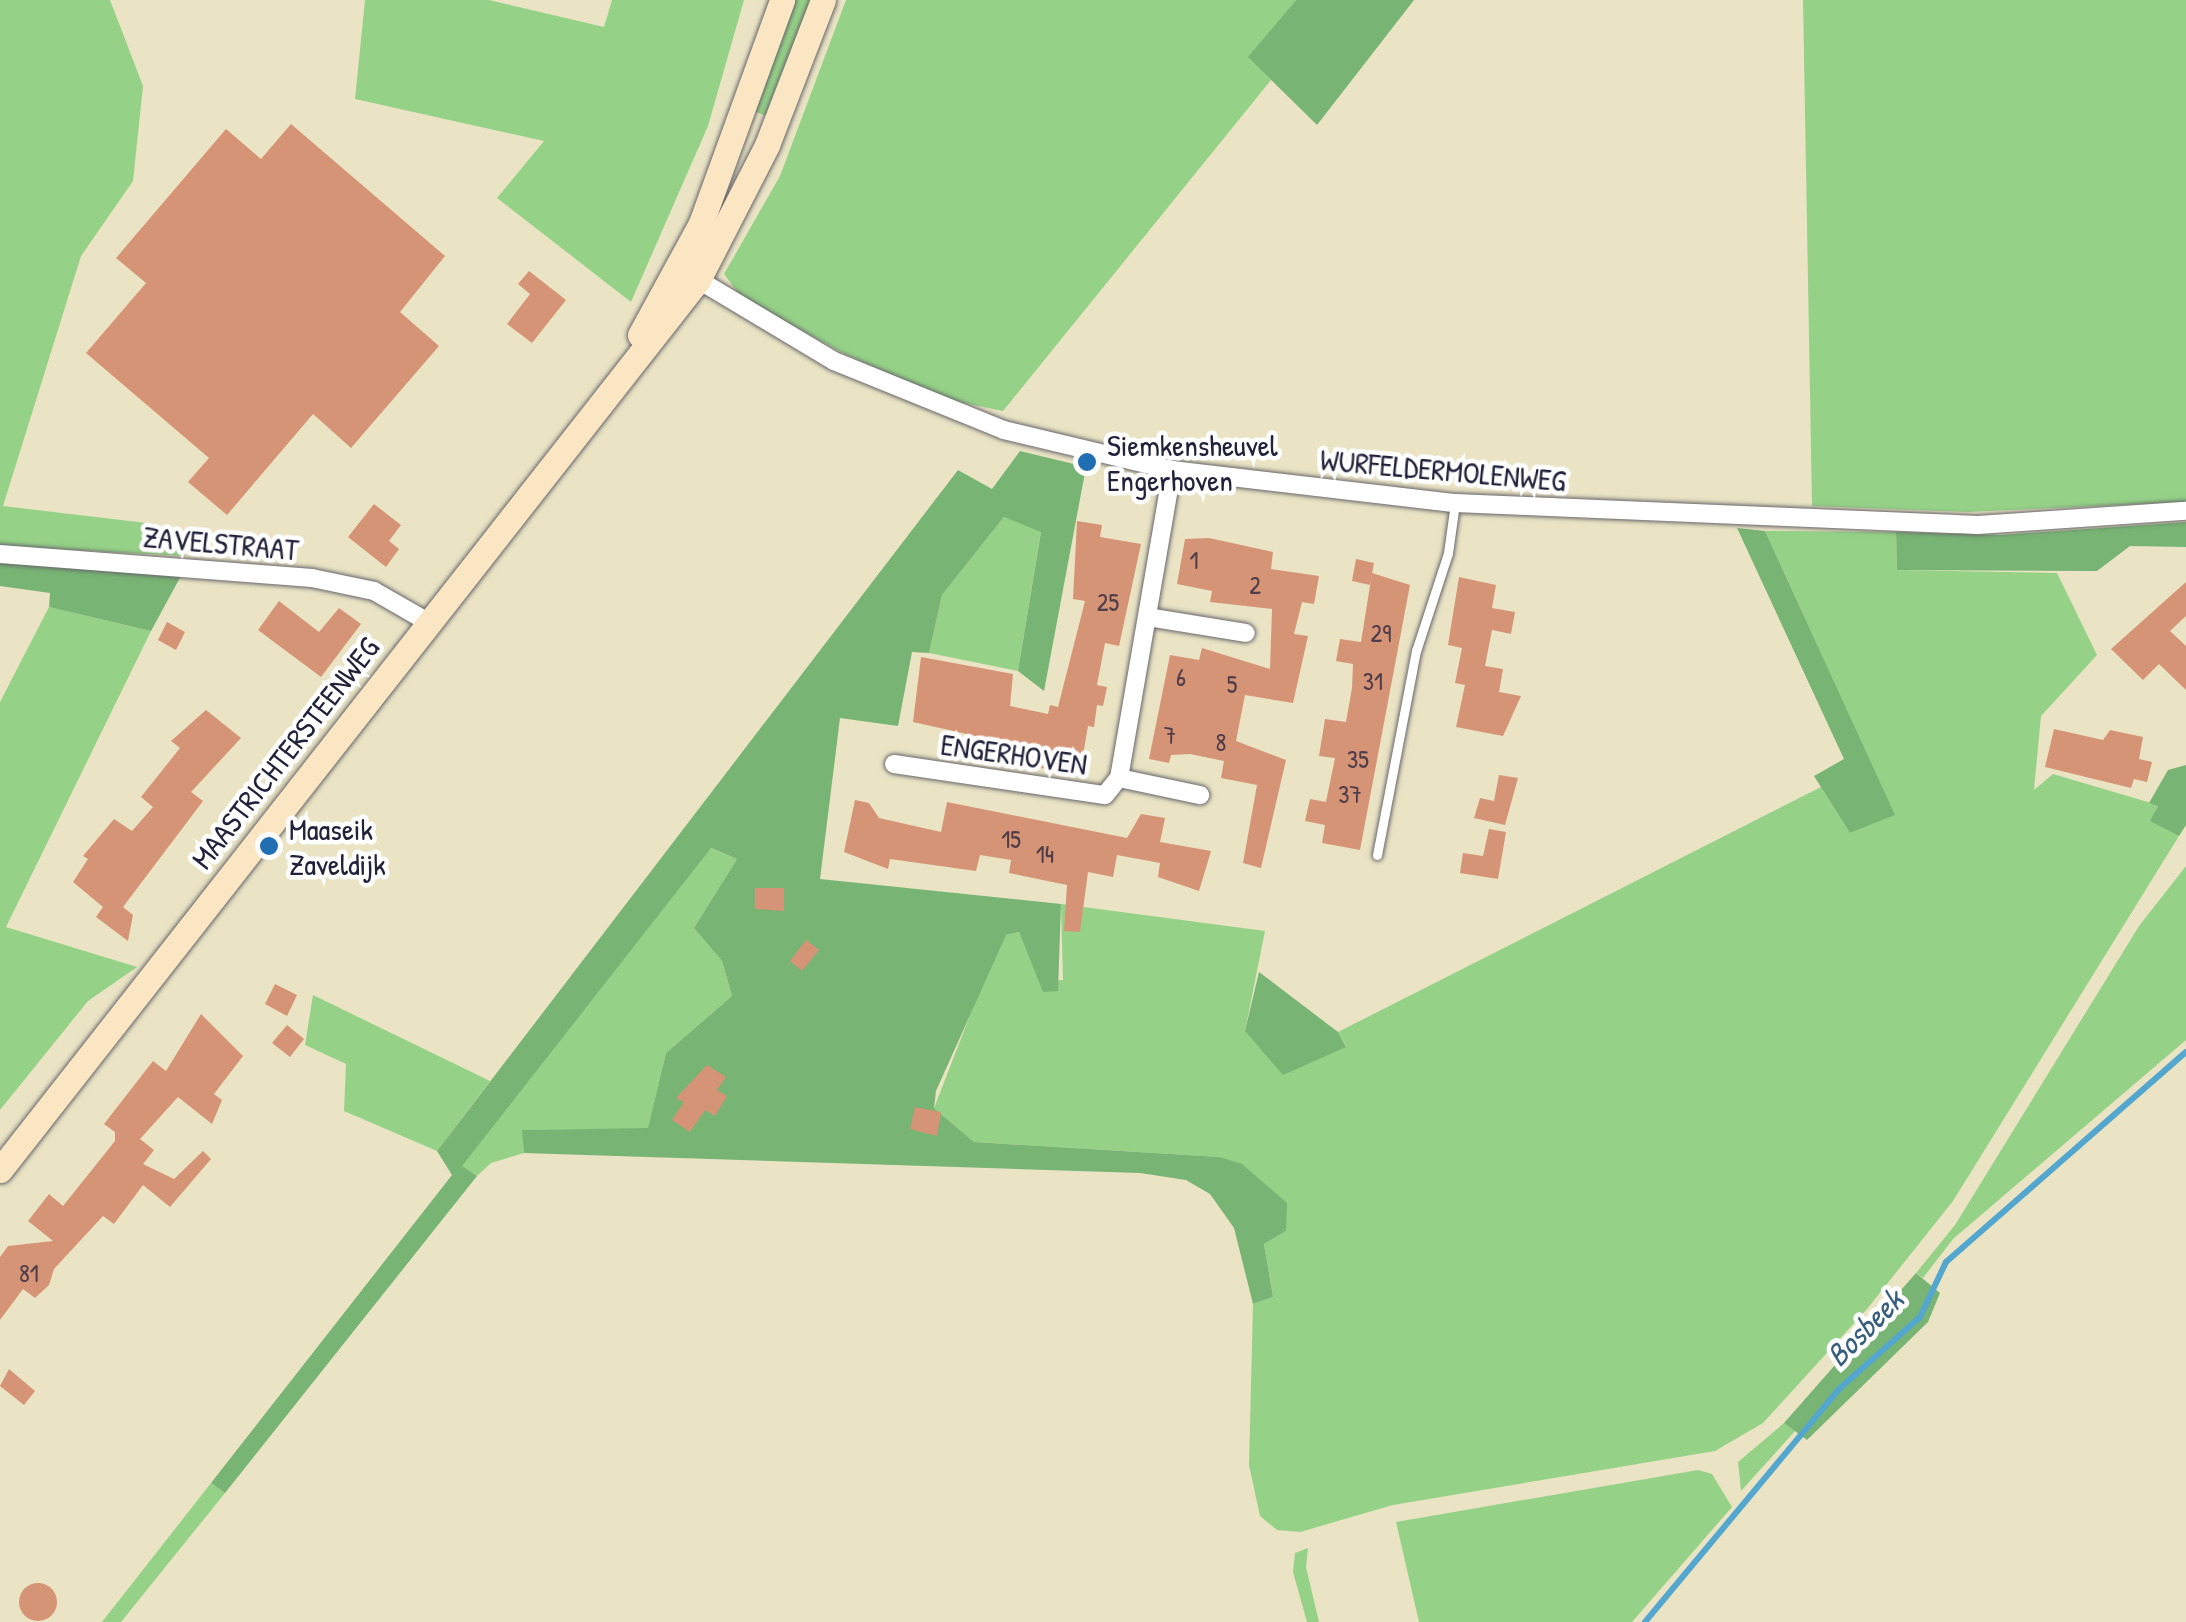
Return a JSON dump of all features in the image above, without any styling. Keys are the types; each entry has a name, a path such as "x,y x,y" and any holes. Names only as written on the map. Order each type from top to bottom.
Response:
{"main road":[{"name":"MAASTRICHTERSTEENWEG","path":"688,274 782,0"},
{"name":"MAASTRICHTERSTEENWEG","path":"0,1170 621,376 648,351 688,274 767,145 823,0"}],"street":[{"path":"736,134 767,145"},
{"name":"WURFELDERMOLENWEG","path":"688,274 834,361 1004,430 1172,470 1455,503 1978,525 2186,511"},
{"name":"ENGERHOVEN","path":"894,764 1104,795 1119,778 1172,470"},
{"name":"ZAVELSTRAAT","path":"0,554 312,578 374,592 428,622"},
{"path":"1148,617 1246,633"},
{"name":"ENGERHOVEN","path":"1119,778 1200,795"}],"lane":[{"path":"1377,856 1416,650 1448,552 1455,503"}],"green space":[{"path":"0,0 110,0 143,86 133,181 81,256 3,506 155,524 181,544 185,556 0,546"},
{"path":"365,0 489,0 604,27 612,0 744,0 708,126 631,302 497,198 544,141 355,99"},
{"path":"793,0 816,0 772,118 753,111"},
{"path":"846,0 1296,0 1249,57 1271,80 1003,411 949,400 845,354 741,297 724,274 780,176"},
{"path":"1296,0 1414,0 1317,125 1248,57"},
{"path":"1803,0 2186,0 2186,502 1968,512 1812,506"},
{"path":"1020,451 1086,467 1044,691 1018,671 1041,532 1004,517 942,595 929,653 912,652 898,726 840,718 820,879 1061,904 1058,991 1043,992 1019,932 1006,935 936,1091 934,1108 974,1142 1219,1157 1242,1164 1287,1203 1286,1231 1264,1244 1273,1297 1253,1304 1234,1228 1210,1194 1186,1180 1140,1173 524,1153 522,1130 648,1128 666,1053 732,996 722,961 694,928 737,859 711,848 462,1166 477,1176 225,1493 211,1483 452,1175 437,1151 958,470 992,489"},
{"path":"1004,517 1041,531 1018,671 929,653 942,595"},
{"path":"2186,522 2186,547 2130,546 2097,571 1897,570 1896,532 1999,535"},
{"path":"1737,528 1765,531 1895,815 1850,833 1814,776 1844,759"},
{"path":"1765,531 1896,532 1897,570 2057,573 2097,655 2041,716 2034,790 2053,774 2158,805 2151,821 2179,836 1953,1201 1867,1309 1763,1423 1715,1451 1393,1505 1300,1532 1277,1530 1260,1516 1249,1465 1253,1304 1273,1297 1264,1244 1286,1231 1219,1157 974,1142 934,1108 993,956 1006,935 1019,932 1039,981 1063,980 1061,904 1265,931 1245,1031 1346,1046 1338,1032 1821,787 1850,833 1894,815"},
{"path":"0,562 182,574 151,631 49,607 50,593 0,586"},
{"path":"49,607 151,631 6,927 137,967 88,1001 0,1110 0,702"},
{"path":"2186,765 2186,825 2179,836 2150,821 2158,806 2149,803 2168,770"},
{"path":"710,848 737,859 694,928 722,961 732,996 666,1053 648,1129 523,1130 524,1153 491,1163 477,1176 461,1166"},
{"path":"2186,866 2186,1040 1953,1239 1923,1278 1916,1273 1955,1225 2139,926"},
{"path":"1259,972 1338,1032 1346,1047 1283,1075 1245,1031"},
{"path":"313,995 490,1081 437,1151 344,1111 346,1064 305,1045"},
{"path":"1916,1273 1940,1293 1928,1322 1807,1440 1784,1423"},
{"path":"1784,1423 1795,1431 1741,1491 1738,1462"},
{"path":"1698,1470 1712,1474 1732,1507 1632,1622 1419,1622 1396,1522"},
{"path":"211,1483 225,1493 121,1622 102,1622"},
{"path":"1308,1548 1306,1567 1319,1622 1307,1622 1293,1572 1295,1553"}],"building":[{"path":"291,124 445,256 400,312 439,346 351,448 313,414 227,515 188,482 209,458 86,353 146,283 116,258 226,129 261,159"},
{"path":"529,271 566,300 532,343 507,324 530,294 518,284"},
{"path":"374,504 401,525 389,541 399,549 386,567 348,537"},
{"path":"1077,521 1102,525 1100,537 1141,544 1119,646 1105,643 1097,685 1107,687 1103,706 1097,705 1094,727 1088,726 1081,767 1048,761 1046,769 1030,766 1031,760 996,753 998,741 913,722 921,657 1013,674 1010,706 1048,714 1050,705 1058,707 1085,601 1073,599"},
{"path":"1209,538 1273,552 1271,569 1319,576 1314,604 1302,602 1294,634 1308,636 1293,703 1245,695 1236,741 1286,760 1261,868 1243,863 1257,785 1221,778 1224,761 1190,754 1171,755 1169,763 1149,759 1170,655 1199,660 1202,648 1270,669 1272,609 1210,602 1212,591 1177,584 1185,539"},
{"path":"1356,559 1374,563 1370,585 1352,581"},
{"path":"1372,573 1410,585 1360,850 1322,843 1325,825 1305,821 1310,799 1326,802 1335,758 1319,756 1325,719 1346,722 1352,688 1353,664 1336,661 1340,639 1361,642"},
{"path":"1459,577 1496,585 1492,608 1515,612 1511,634 1492,630 1485,666 1503,669 1499,692 1521,696 1503,736 1456,727 1465,685 1455,683 1462,648 1448,645"},
{"path":"2186,582 2186,616 2170,631 2186,646 2186,690 2159,664 2143,680 2111,649"},
{"path":"279,601 319,632 339,608 361,624 321,677 258,630"},
{"path":"167,622 185,632 176,650 158,640"},
{"path":"206,710 241,738 191,792 203,801 123,907 133,915 128,941 96,917 103,907 73,882 88,859 83,856 114,819 132,831 153,807 141,797 180,748 171,741"},
{"path":"2054,729 2103,740 2110,730 2143,737 2139,759 2152,762 2147,782 2134,779 2131,788 2045,767"},
{"path":"1499,775 1518,778 1505,825 1474,818 1480,798 1494,801"},
{"path":"855,800 869,803 879,818 941,832 947,802 1127,838 1141,814 1165,818 1160,842 1211,851 1199,891 1158,877 1160,863 1117,855 1113,877 1088,872 1080,932 1064,931 1067,885 1009,873 1011,860 980,855 976,871 890,859 888,869 844,852"},
{"path":"1489,829 1506,832 1498,879 1460,873 1463,853 1483,856"},
{"path":"755,888 784,888 784,911 755,909"},
{"path":"806,940 819,950 802,971 790,961"},
{"path":"275,984 297,995 287,1016 265,1004"},
{"path":"201,1014 243,1056 214,1094 222,1100 212,1124 178,1097 140,1139 154,1150 143,1164 174,1179 203,1151 211,1159 170,1207 143,1185 114,1224 103,1216 54,1269 49,1285 35,1298 23,1289 0,1320 0,1257 8,1246 53,1241 28,1221 49,1194 63,1206 115,1141 115,1132 104,1124 153,1061 166,1071"},
{"path":"287,1025 304,1039 290,1057 272,1043"},
{"path":"707,1065 726,1077 717,1090 727,1096 715,1116 705,1110 690,1132 672,1120 684,1102 676,1098"},
{"path":"915,1107 941,1112 937,1136 910,1129"},
{"path":"9,1369 35,1391 24,1405 0,1386"},
{"path":"38,1583 52,1588 57,1602 52,1616 38,1621 24,1616 19,1602 24,1588"}],"waterway":[{"name":"Bosbeek","path":"1645,1622 1839,1389 1920,1317 1946,1262 2186,1052"}],"place":[{"name":"Siemkensheuvel Engerhoven","path":"1087,462"},
{"name":"Maaseik Zaveldijk","path":"269,846"}]}
